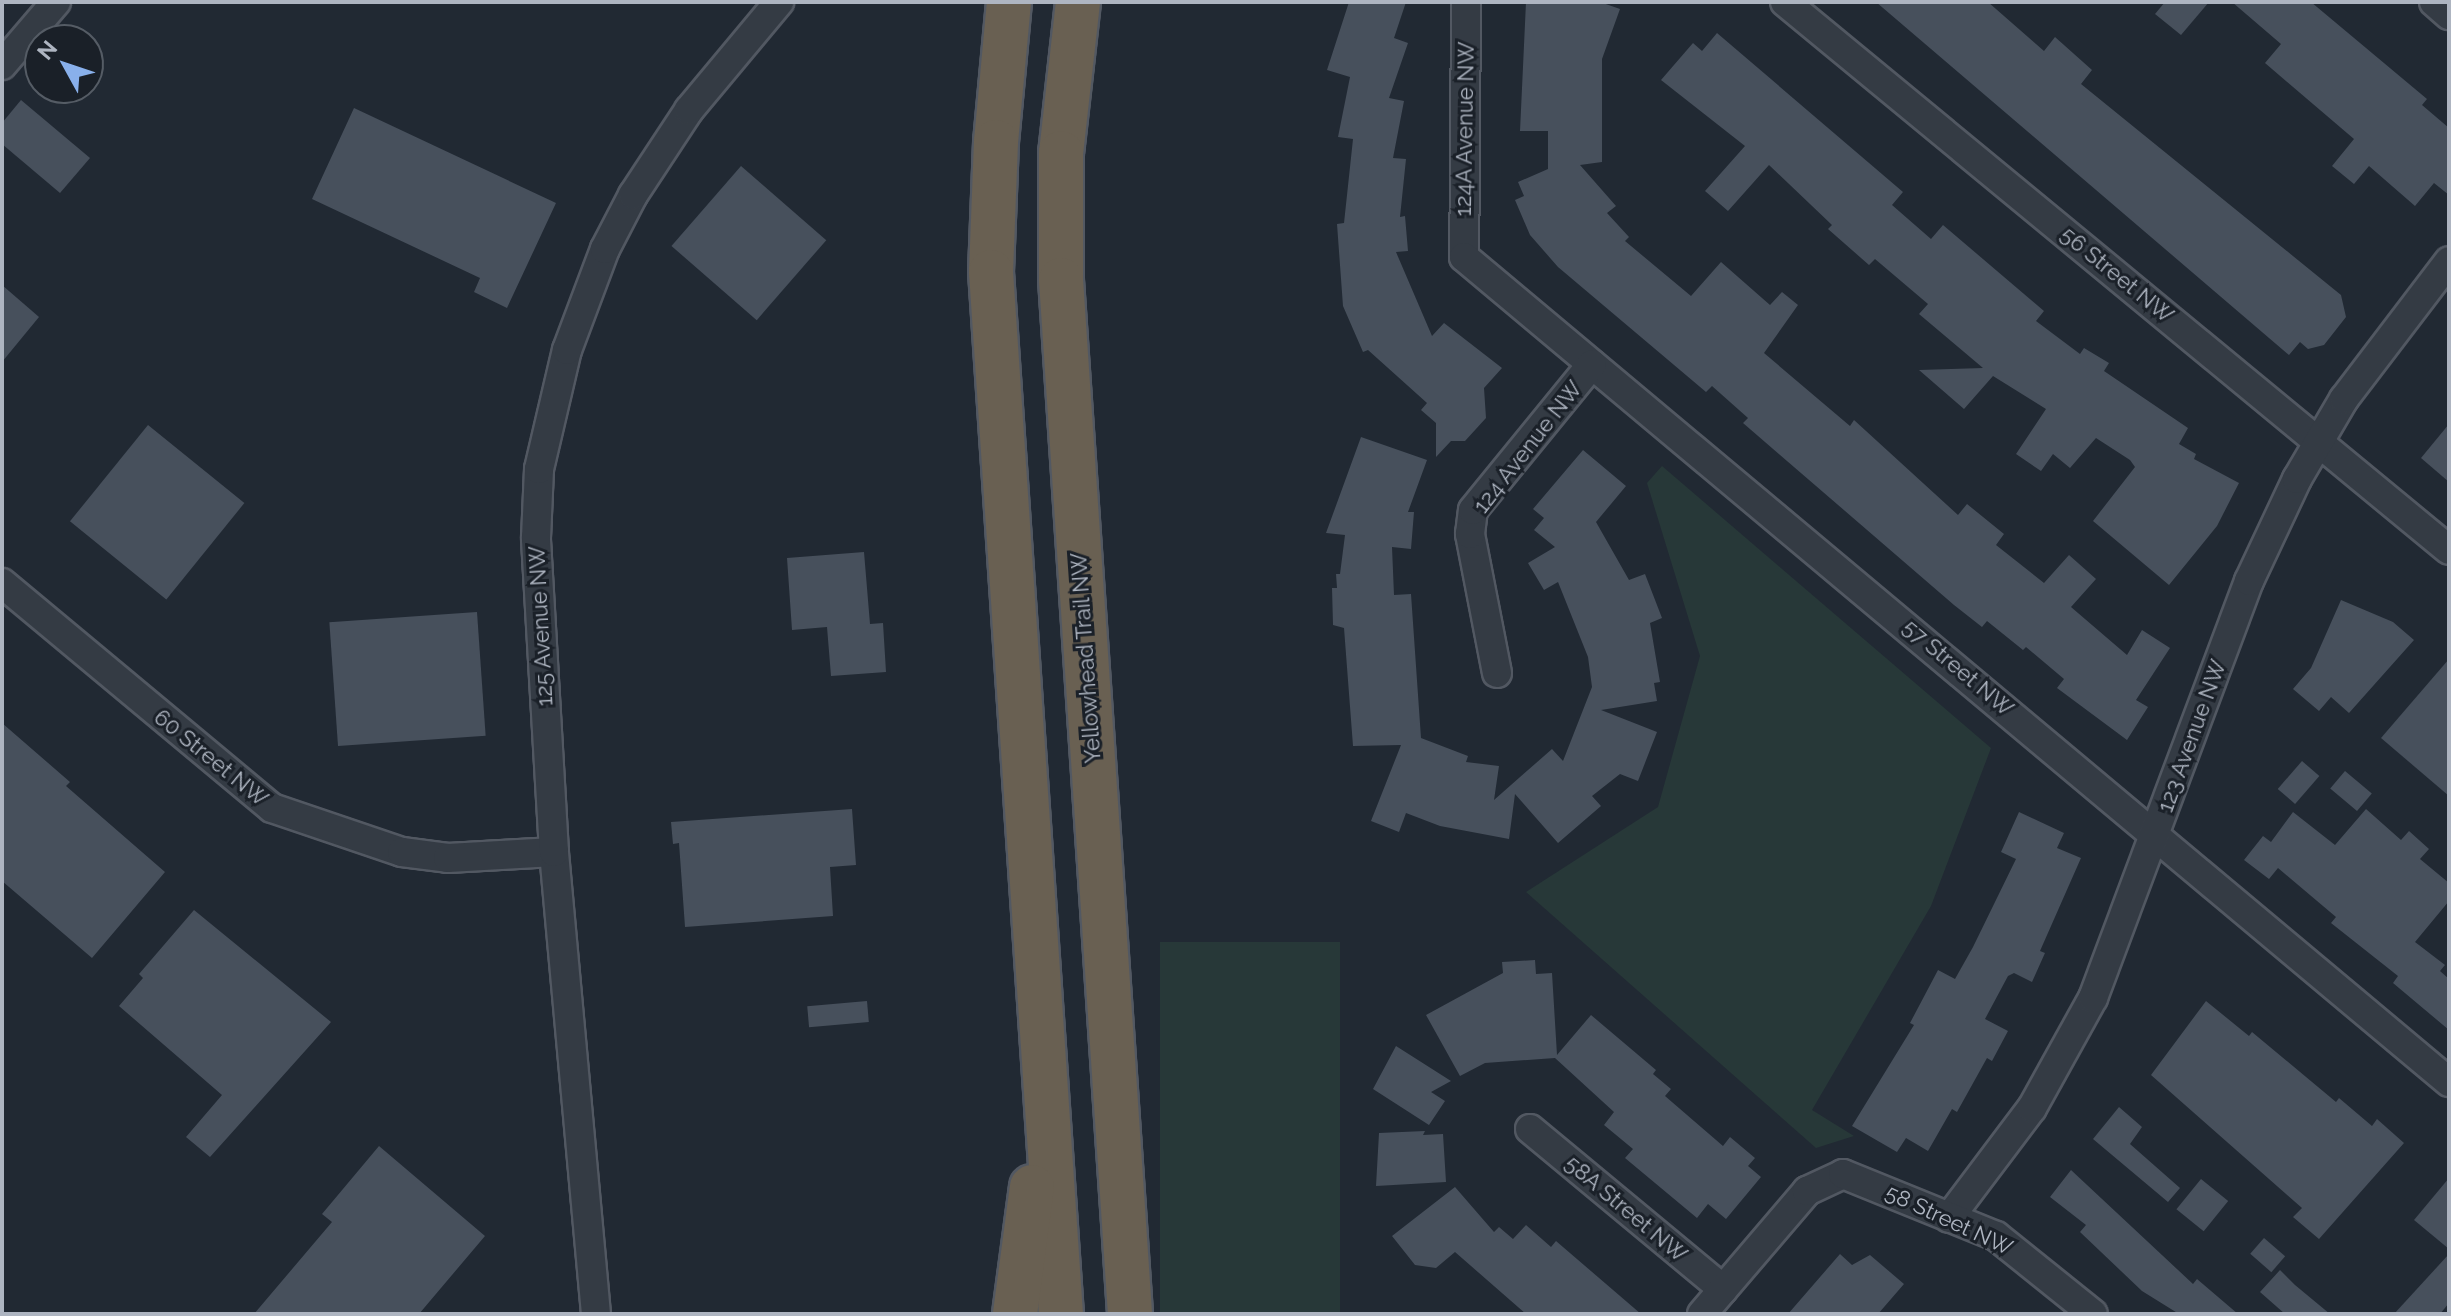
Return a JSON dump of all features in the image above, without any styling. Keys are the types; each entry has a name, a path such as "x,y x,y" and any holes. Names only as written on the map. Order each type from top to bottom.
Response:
{"highway":[{"path":"1009,2 991,272 1061,1314"},
{"name":"Yellowhead Trail NW","path":"1078,2 1061,153 1061,280 1130,1314"},
{"path":"1015,1314 1044,1094"}],"street":[{"path":"2,65 56,2"},
{"name":"125 Avenue NW","path":"596,1314 554,852 536,538 539,469 567,350 605,249 633,195 689,110 779,2"},
{"name":"124A Avenue NW","path":"1464,257 1466,2"},
{"name":"56 Street NW","path":"1785,2 2449,550"},
{"path":"2434,2 2449,15"},
{"name":"57 Street NW","path":"1464,257 2156,833 2449,1082"},
{"name":"123 Avenue NW","path":"1949,1218 2032,1108 2074,1038 2108,965 2249,581 2318,441 2377,353 2449,261"},
{"name":"124 Avenue NW","path":"1497,673 1470,534 1473,510 1592,364"},
{"name":"60 Street NW","path":"2,583 272,808 402,852 448,858 554,852"},
{"name":"58A Street NW","path":"1530,1129 1723,1289"},
{"name":"58 Street NW","path":"1723,1289 1807,1191 1833,1175 1865,1180 2014,1247 2093,1314"},
{"path":"1702,1314 1723,1289"}],"shaded area":[{"path":"1662,466 1991,748 1931,906 1812,1110 1854,1136 1816,1148 1526,892 1658,807 1700,656 1647,483"},
{"path":"1160,942 1340,942 1340,1314 1160,1314"}],"building":[{"path":"1349,2 1406,2 1394,38 1408,43 1389,98 1404,101 1393,158 1406,159 1400,217 1405,216 1408,251 1396,252 1432,336 1444,323 1502,368 1484,388 1486,418 1465,441 1451,441 1436,457 1436,423 1421,410 1427,403 1368,350 1363,352 1343,306 1337,224 1344,223 1353,139 1338,137 1350,77 1327,70"},
{"path":"1526,2 1600,2 1620,9 1602,59 1602,162 1580,165 1616,206 1607,213 1629,237 1625,241 1691,296 1721,262 1770,305 1782,292 1798,305 1764,353 1850,426 1854,420 1958,515 1967,504 2004,534 1996,545 2044,583 2069,555 2096,579 2071,607 2127,655 2142,630 2170,648 2136,700 2148,707 2127,740 2057,688 2064,679 2026,647 2023,650 1987,621 1982,627 1954,605 1743,423 1748,418 1712,386 1706,392 1558,267 1530,235 1515,200 1524,196 1518,182 1548,169 1548,131 1520,131"},
{"path":"1876,2 1988,2 2044,51 2055,37 2092,70 2081,84 2341,295 2346,317 2324,345 2308,349 2300,342 2289,355"},
{"path":"2165,2 2209,2 2181,35 2155,14"},
{"path":"2232,2 2311,2 2427,99 2422,105 2449,128 2449,195 2434,183 2415,206 2369,166 2354,184 2332,166 2354,139 2265,63 2281,44"},
{"path":"1717,33 1903,192 1892,205 1931,239 1943,225 2044,311 2036,321 2080,354 2084,348 2109,363 2104,371 2188,428 2179,444 2196,454 2194,459 2239,483 2217,526 2169,585 2093,521 2135,467 2130,460 2096,438 2070,468 2053,454 2041,471 2016,454 2046,409 1993,376 1964,409 1919,370 1983,368 1919,314 1928,304 1875,259 1869,265 1828,229 1832,225 1769,165 1728,211 1705,191 1745,146 1661,80 1693,43 1702,51"},
{"path":"21,100 90,158 60,193 2,144 2,123"},
{"path":"354,108 556,203 507,308 474,292 480,278 312,199"},
{"path":"741,166 826,240 757,320 671,246"},
{"path":"2,285 39,317 2,362"},
{"path":"2449,424 2449,482 2421,458"},
{"path":"148,425 244,503 166,599 70,521"},
{"path":"1361,437 1427,460 1408,512 1414,512 1411,549 1392,547 1394,595 1411,594 1421,738 1468,756 1466,762 1499,766 1494,800 1552,749 1563,761 1592,687 1588,657 1558,582 1544,590 1528,563 1555,547 1534,530 1544,518 1533,509 1583,450 1626,486 1596,522 1629,580 1645,574 1662,618 1650,623 1660,682 1654,683 1657,701 1601,710 1657,732 1638,781 1620,774 1592,796 1601,806 1558,843 1515,794 1509,839 1440,826 1406,813 1399,832 1371,821 1401,745 1353,746 1344,628 1333,625 1332,588 1337,588 1336,574 1340,574 1345,535 1326,533"},
{"path":"864,552 870,624 883,623 886,672 831,676 827,627 792,630 787,558"},
{"path":"2341,600 2393,622 2414,640 2349,713 2331,697 2319,711 2293,689 2311,668"},
{"path":"477,612 486,736 338,746 329,622"},
{"path":"2449,659 2449,796 2381,738"},
{"path":"2,723 70,782 66,786 165,872 92,958 2,881"},
{"path":"2302,761 2319,776 2295,804 2278,789"},
{"path":"2345,771 2372,793 2357,811 2330,789"},
{"path":"852,809 856,865 830,867 833,916 685,927 679,843 673,844 671,822"},
{"path":"2366,809 2401,840 2409,831 2429,849 2420,859 2449,883 2449,901 2415,942 2445,965 2440,971 2449,979 2449,1030 2393,983 2398,976 2331,923 2336,917 2278,868 2269,879 2244,860 2263,836 2271,842 2293,812 2335,845"},
{"path":"2019,812 2064,833 2057,848 2081,858 2040,951 2045,953 2032,982 2014,973 2008,976 1985,1019 2008,1031 1992,1061 1987,1058 1957,1112 1952,1109 1928,1151 1906,1138 1897,1152 1852,1126 1914,1025 1910,1023 1938,970 1955,979 1973,947 2016,859 2001,852"},
{"path":"194,910 331,1022 210,1157 186,1137 222,1095 119,1006 143,978 139,974"},
{"path":"1535,960 1536,974 1552,973 1557,1055 1591,1015 1656,1070 1653,1074 1671,1089 1665,1096 1723,1146 1730,1137 1755,1158 1748,1166 1761,1177 1726,1219 1708,1204 1697,1218 1625,1158 1633,1149 1604,1125 1614,1112 1555,1058 1485,1063 1460,1076 1426,1015 1503,973 1502,962"},
{"path":"867,1001 869,1022 809,1027 807,1006"},
{"path":"2206,1001 2249,1036 2252,1032 2336,1102 2339,1098 2372,1126 2377,1119 2404,1143 2319,1239 2293,1217 2302,1208 2151,1075"},
{"path":"1396,1046 1451,1081 1431,1092 1445,1101 1429,1125 1373,1089"},
{"path":"2119,1107 2142,1127 2130,1144 2180,1188 2168,1202 2093,1139"},
{"path":"1425,1131 1423,1135 1443,1134 1446,1182 1376,1186 1379,1133"},
{"path":"379,1146 485,1236 419,1314 254,1314 332,1222 322,1214"},
{"path":"2071,1170 2193,1284 2197,1279 2238,1314 2179,1314 2142,1291 2080,1232 2086,1225 2050,1197"},
{"path":"2449,1178 2449,1249 2414,1220"},
{"path":"2201,1179 2228,1201 2204,1231 2176,1209"},
{"path":"1455,1187 1494,1232 1499,1227 1513,1239 1526,1225 1551,1247 1556,1241 1641,1314 1526,1314 1455,1252 1436,1268 1415,1265 1392,1236"},
{"path":"2264,1238 2285,1256 2271,1272 2250,1254"},
{"path":"1840,1254 1852,1265 1870,1255 1904,1284 1878,1314 1788,1314"},
{"path":"2449,1254 2449,1303 2440,1314 2394,1314"},
{"path":"2280,1270 2330,1314 2285,1314 2260,1292"}]}
